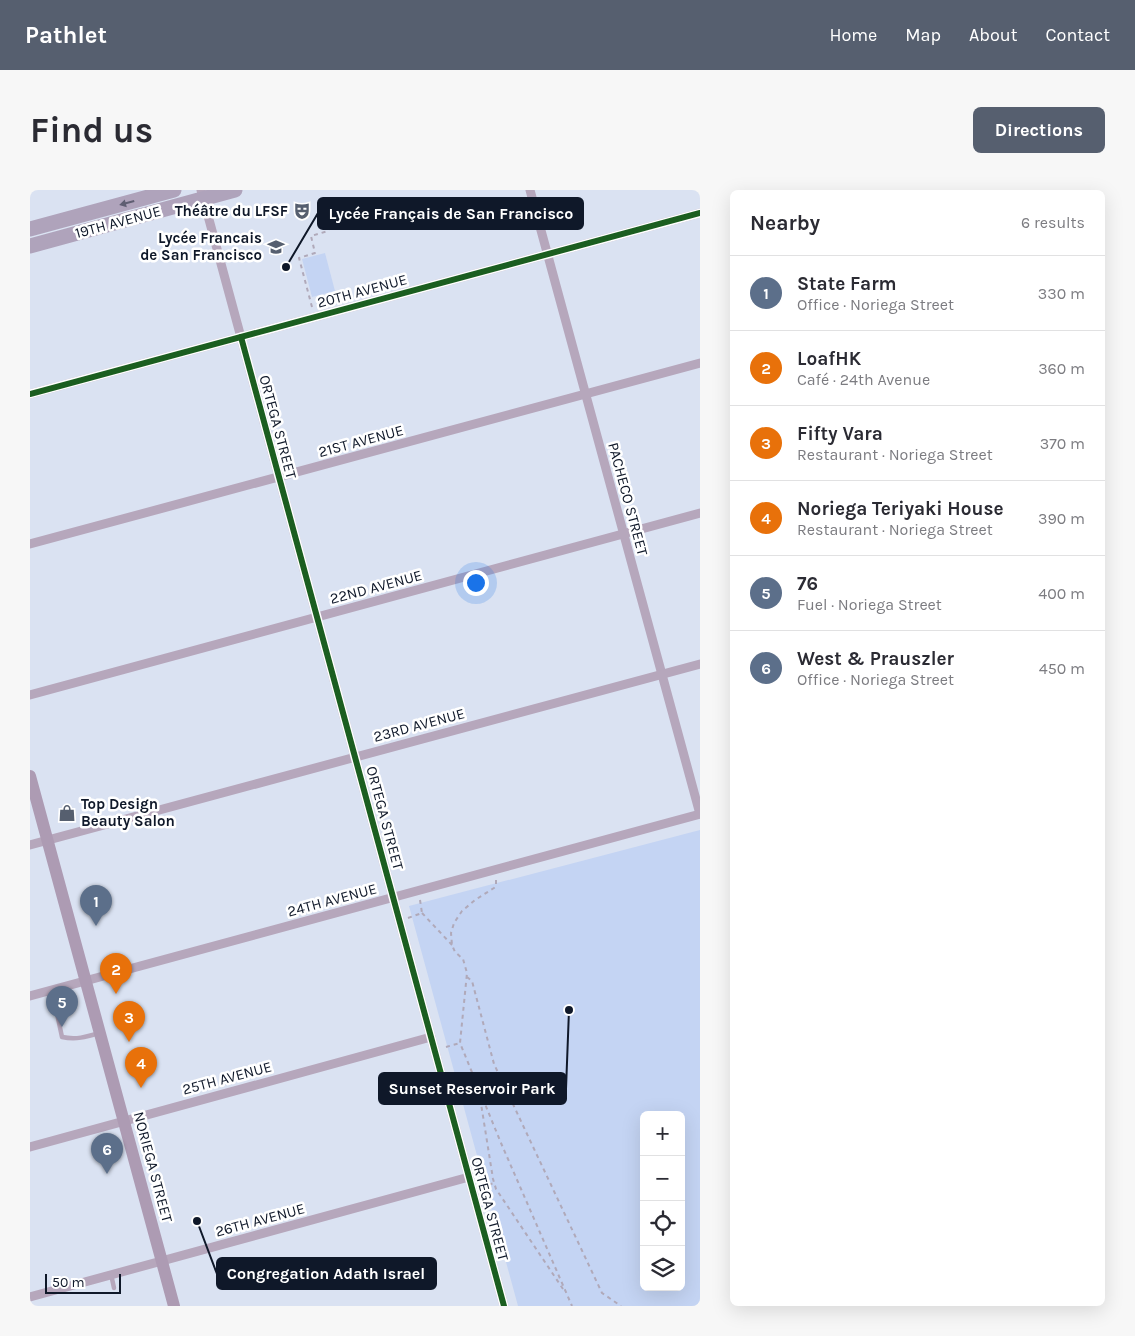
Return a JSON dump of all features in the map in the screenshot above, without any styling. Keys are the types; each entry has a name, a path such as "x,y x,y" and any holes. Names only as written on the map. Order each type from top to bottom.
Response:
{"highway":[{"name":"19TH AVENUE","path":"30,246 202,194 235,190"},
{"name":"19TH AVENUE","path":"30,229 168,191"}],"street":[{"name":"PACHECO STREET","path":"530,190 700,814"},
{"name":"ORTEGA STREET","path":"202,194 504,1306"},
{"name":"20TH AVENUE","path":"30,394 700,213"},
{"name":"21ST AVENUE","path":"30,544 700,363"},
{"name":"22ND AVENUE","path":"30,695 700,513"},
{"name":"23RD AVENUE","path":"30,845 700,664"},
{"name":"NORIEGA STREET","path":"30,776 174,1306"},
{"name":"24TH AVENUE","path":"30,996 700,814"},
{"name":"25TH AVENUE","path":"30,1147 431,1038"},
{"name":"26TH AVENUE","path":"30,1296 469,1177"}],"lane":[{"path":"52,990 62,1037 82,1038 100,1033"},
{"path":"111,1274 114,1288"}],"path":[{"path":"315,317 299,258 315,253 311,236 328,232 335,217"},
{"path":"493,870 496,886 470,903 459,914 451,933 452,945 455,952 463,959 467,976 460,1044 572,1306"},
{"path":"418,891 422,913 452,945"},
{"path":"399,920 422,913"},
{"path":"467,976 472,981 494,1064 597,1284 602,1293 621,1306"},
{"path":"446,1048 460,1044"},
{"path":"478,1089 494,1184 567,1293"},
{"path":"472,1189 494,1184"}],"shaded area":[{"path":"325,253 335,291 312,297 302,259"},
{"path":"700,830 700,1306 518,1306 409,906"}],"cycle path":[{"path":"30,394 700,213"},
{"path":"241,337 504,1306"}],"place":[{"name":"Théâtre du LFSF","path":"302,211"},
{"name":"Lycée Francais de San Francisco","path":"276,247"},
{"name":"Lycée Français de San Francisco","path":"286,267"},
{"name":"Top Design Beauty Salon","path":"67,813"},
{"name":"State Farm","path":"96,926"},
{"name":"LoafHK","path":"116,994"},
{"name":"Sunset Reservoir Park","path":"569,1010"},
{"name":"76","path":"62,1027"},
{"name":"Fifty Vara","path":"129,1042"},
{"name":"Noriega Teriyaki House","path":"141,1088"},
{"name":"West & Prauszler","path":"107,1174"},
{"name":"Congregation Adath Israel","path":"197,1221"}]}
